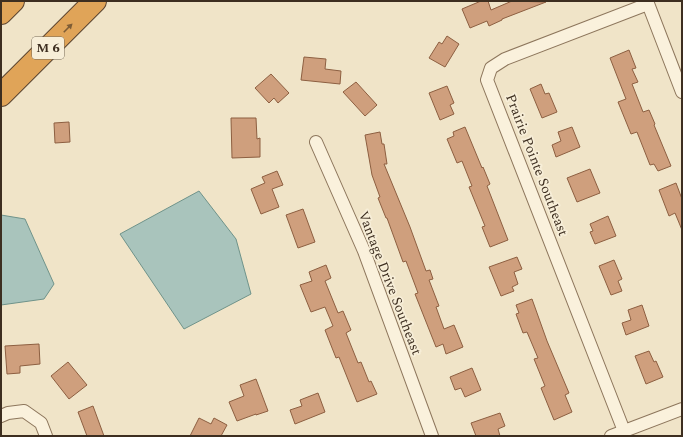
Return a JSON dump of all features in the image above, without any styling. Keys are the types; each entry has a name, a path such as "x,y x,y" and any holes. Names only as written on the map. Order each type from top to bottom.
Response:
{"highway":[{"path":"1,13 13,1"},
{"name":"M 6","path":"1,95 95,1"}],"street":[{"path":"648,3 682,92"},
{"name":"Prairie Pointe Southeast","path":"624,431 488,80 491,68 505,59 648,3"},
{"name":"Vantage Drive Southeast","path":"316,142 364,252 432,436"},
{"path":"612,436 682,409"},
{"path":"1,416 8,413 24,411 41,423 46,436"}],"water":[{"path":"199,191 236,239 251,294 184,329 120,234"},
{"path":"1,215 25,219 54,284 44,299 1,305"}],"building":[{"path":"481,1 488,1 491,10 512,1 546,2 502,19 489,26 487,21 470,28 462,9"},
{"path":"447,36 459,44 445,67 429,58 439,42 442,44"},
{"path":"629,50 636,68 632,69 638,82 632,84 643,112 649,110 671,166 658,171 654,164 650,165 637,132 631,134 618,102 626,99 610,58"},
{"path":"304,57 326,59 325,69 341,71 340,84 301,80"},
{"path":"271,74 289,93 278,103 274,98 269,103 255,88"},
{"path":"356,82 377,105 365,116 343,92"},
{"path":"541,84 545,94 549,93 557,112 542,118 530,89"},
{"path":"447,86 454,103 450,105 454,114 440,120 429,93"},
{"path":"231,118 256,118 257,139 260,138 260,157 232,158"},
{"path":"69,122 70,142 55,143 54,123"},
{"path":"465,127 490,184 487,186 508,240 490,247 482,227 485,226 469,187 472,186 462,161 457,163 447,139 454,136 453,132"},
{"path":"572,127 580,147 556,157 552,145 561,141 558,132"},
{"path":"380,132 382,144 384,144 387,164 384,164 426,271 430,270 433,279 429,280 439,306 436,307 444,329 454,325 463,347 446,354 443,344 436,347 415,294 418,293 406,261 403,262 378,198 380,197 372,175 365,135"},
{"path":"590,169 600,193 577,202 567,178"},
{"path":"277,171 283,185 272,189 279,207 261,214 251,189 265,183 262,177"},
{"path":"676,183 682,199 682,230 675,213 669,216 659,190"},
{"path":"303,209 315,242 298,248 286,215"},
{"path":"608,216 616,236 595,244 590,232 593,231 590,224"},
{"path":"517,257 522,269 514,272 518,284 512,287 514,291 501,296 489,267"},
{"path":"614,260 622,279 618,281 622,291 611,295 599,266"},
{"path":"326,265 331,278 325,281 338,313 343,311 351,330 346,333 358,363 361,362 369,382 371,381 377,394 357,402 339,357 336,358 325,330 333,326 325,307 311,312 300,285 312,281 309,272"},
{"path":"532,299 547,341 569,393 565,395 572,412 554,420 541,388 545,386 534,359 538,358 527,332 523,333 516,314 519,313 516,305"},
{"path":"642,305 649,326 626,335 622,323 631,320 628,310"},
{"path":"39,344 40,364 20,366 20,373 7,374 5,346"},
{"path":"649,351 654,362 656,361 663,377 646,384 635,356"},
{"path":"68,362 87,385 69,399 51,376"},
{"path":"472,368 481,390 465,397 461,388 455,390 450,377"},
{"path":"256,379 268,411 237,421 229,402 244,396 240,385"},
{"path":"318,393 325,412 295,424 290,410 302,406 300,400"},
{"path":"93,406 104,436 87,436 78,412"},
{"path":"500,413 505,426 498,429 500,436 476,436 471,423"},
{"path":"199,418 211,424 214,418 227,425 221,436 190,436"}]}
